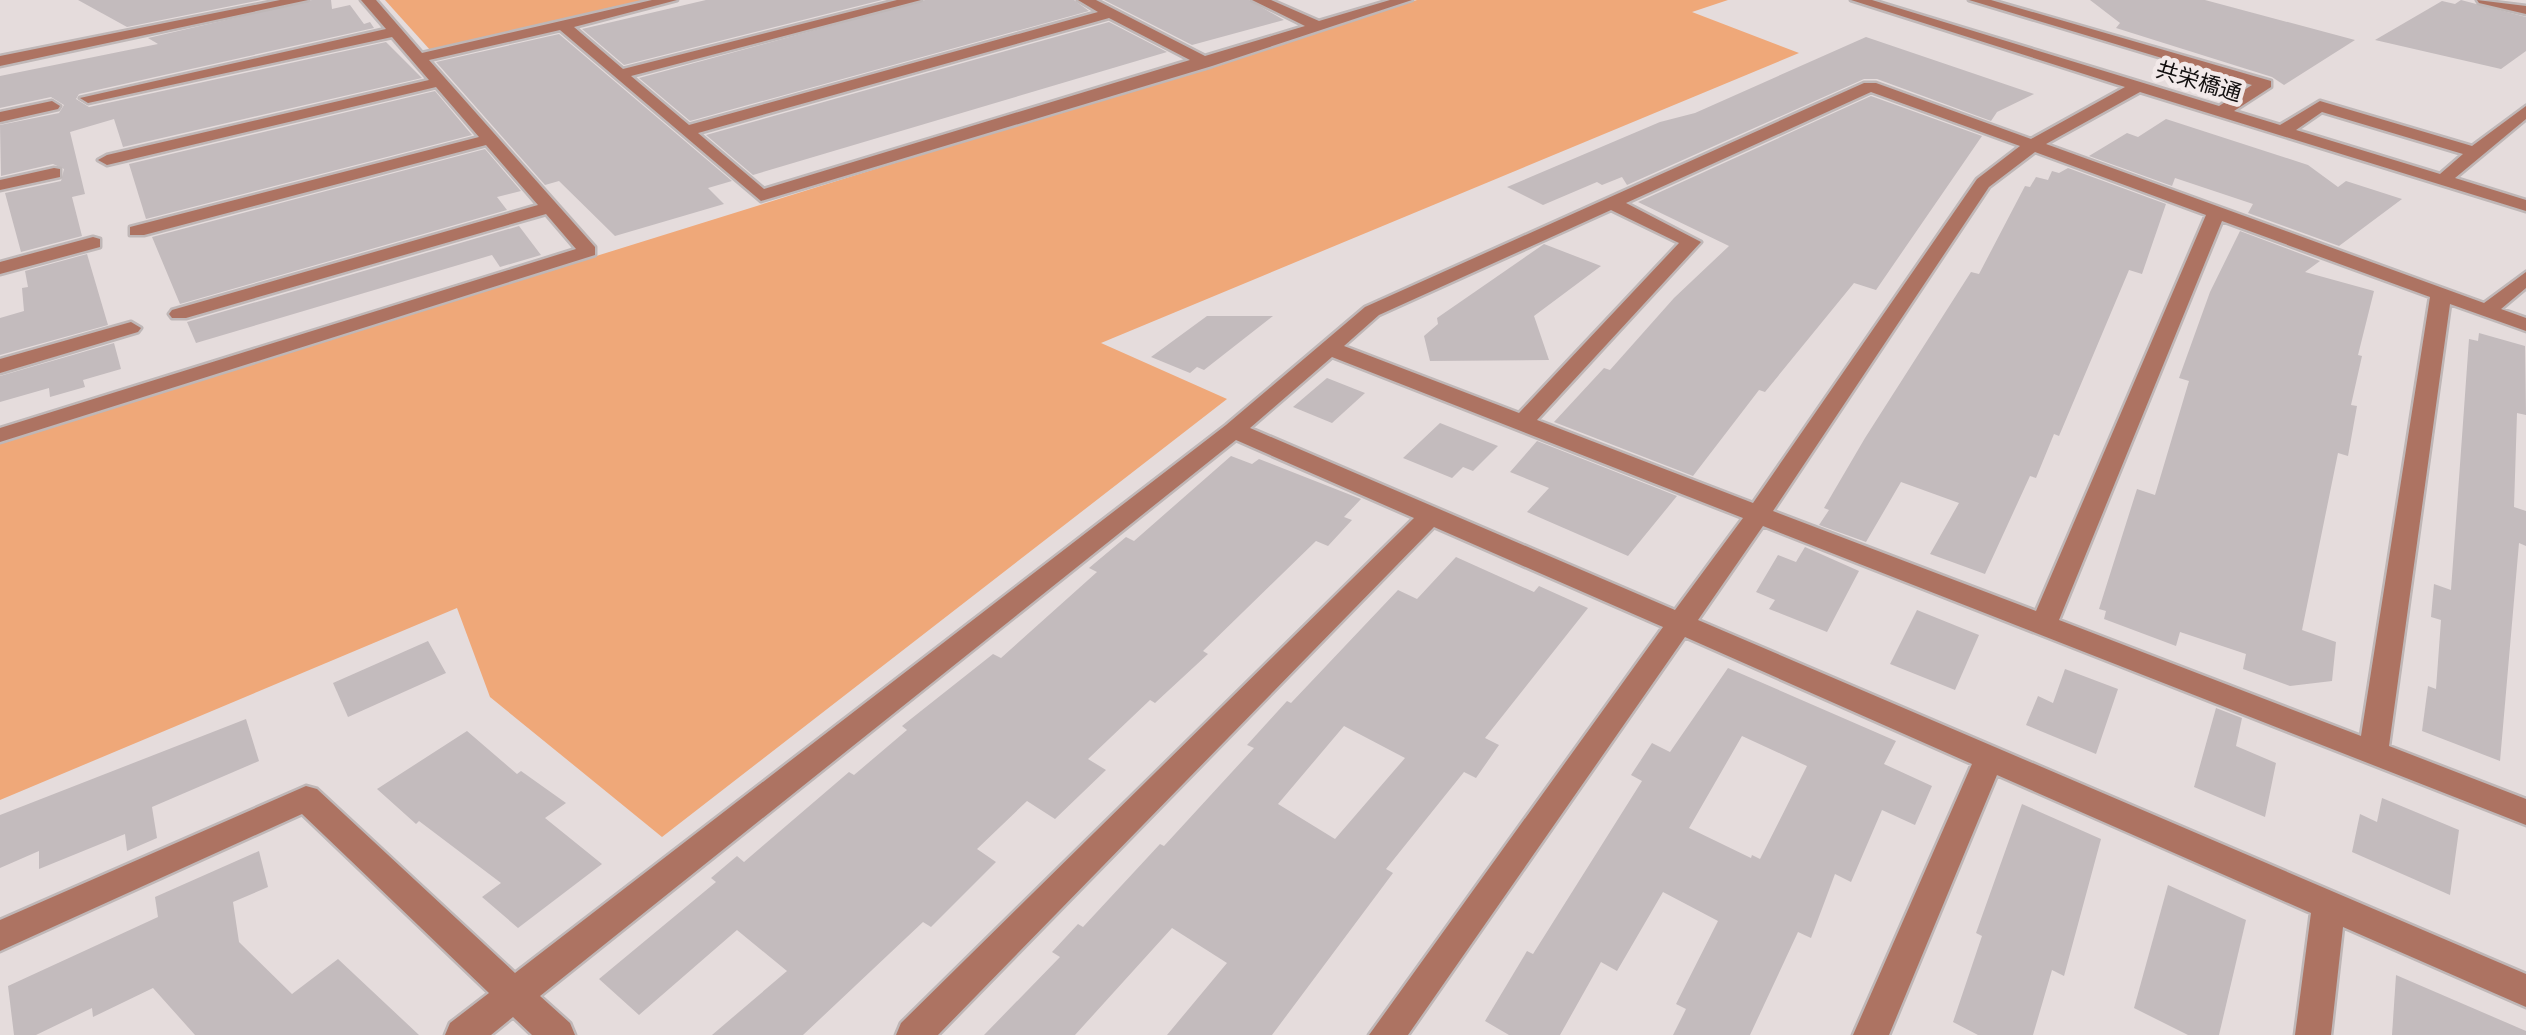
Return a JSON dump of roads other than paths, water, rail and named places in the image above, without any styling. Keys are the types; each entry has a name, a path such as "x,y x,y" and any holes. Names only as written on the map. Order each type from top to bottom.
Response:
{"street":[{"path":"0,61 301,0"},
{"path":"0,434 588,250 368,0"},
{"path":"419,58 670,0"},
{"path":"620,74 914,0"},
{"path":"1085,0 1207,63"},
{"path":"1259,0 1320,27"},
{"path":"564,25 761,196 1405,0"},
{"name":"共栄橋通","path":"1858,0 2526,206"},
{"path":"2484,0 2526,10"},
{"path":"1938,24 1977,6 2266,84 2222,111"},
{"path":"685,131 1112,13"},
{"path":"88,98 394,32"},
{"path":"107,160 439,82"},
{"path":"463,1035 1234,430 1372,311 1870,86 2526,324"},
{"path":"1387,1035 1758,515 1983,184 2034,144 2139,86"},
{"path":"0,117 52,106"},
{"path":"2284,130 2320,106 2475,152"},
{"path":"2442,180 2526,111"},
{"path":"138,232 491,140"},
{"path":"0,185 54,172"},
{"path":"1523,422 1691,242 1610,204"},
{"path":"179,314 550,207"},
{"path":"2044,624 2217,211"},
{"path":"0,268 93,243"},
{"path":"2488,310 2526,278"},
{"path":"2373,754 2441,293"},
{"path":"0,366 131,328"},
{"path":"1329,348 2526,812"},
{"path":"1234,430 2526,991"},
{"path":"914,1035 1432,514"},
{"path":"1872,1035 1990,756"},
{"path":"0,936 306,798 557,1035"},
{"path":"2313,1035 2328,907"}]}
